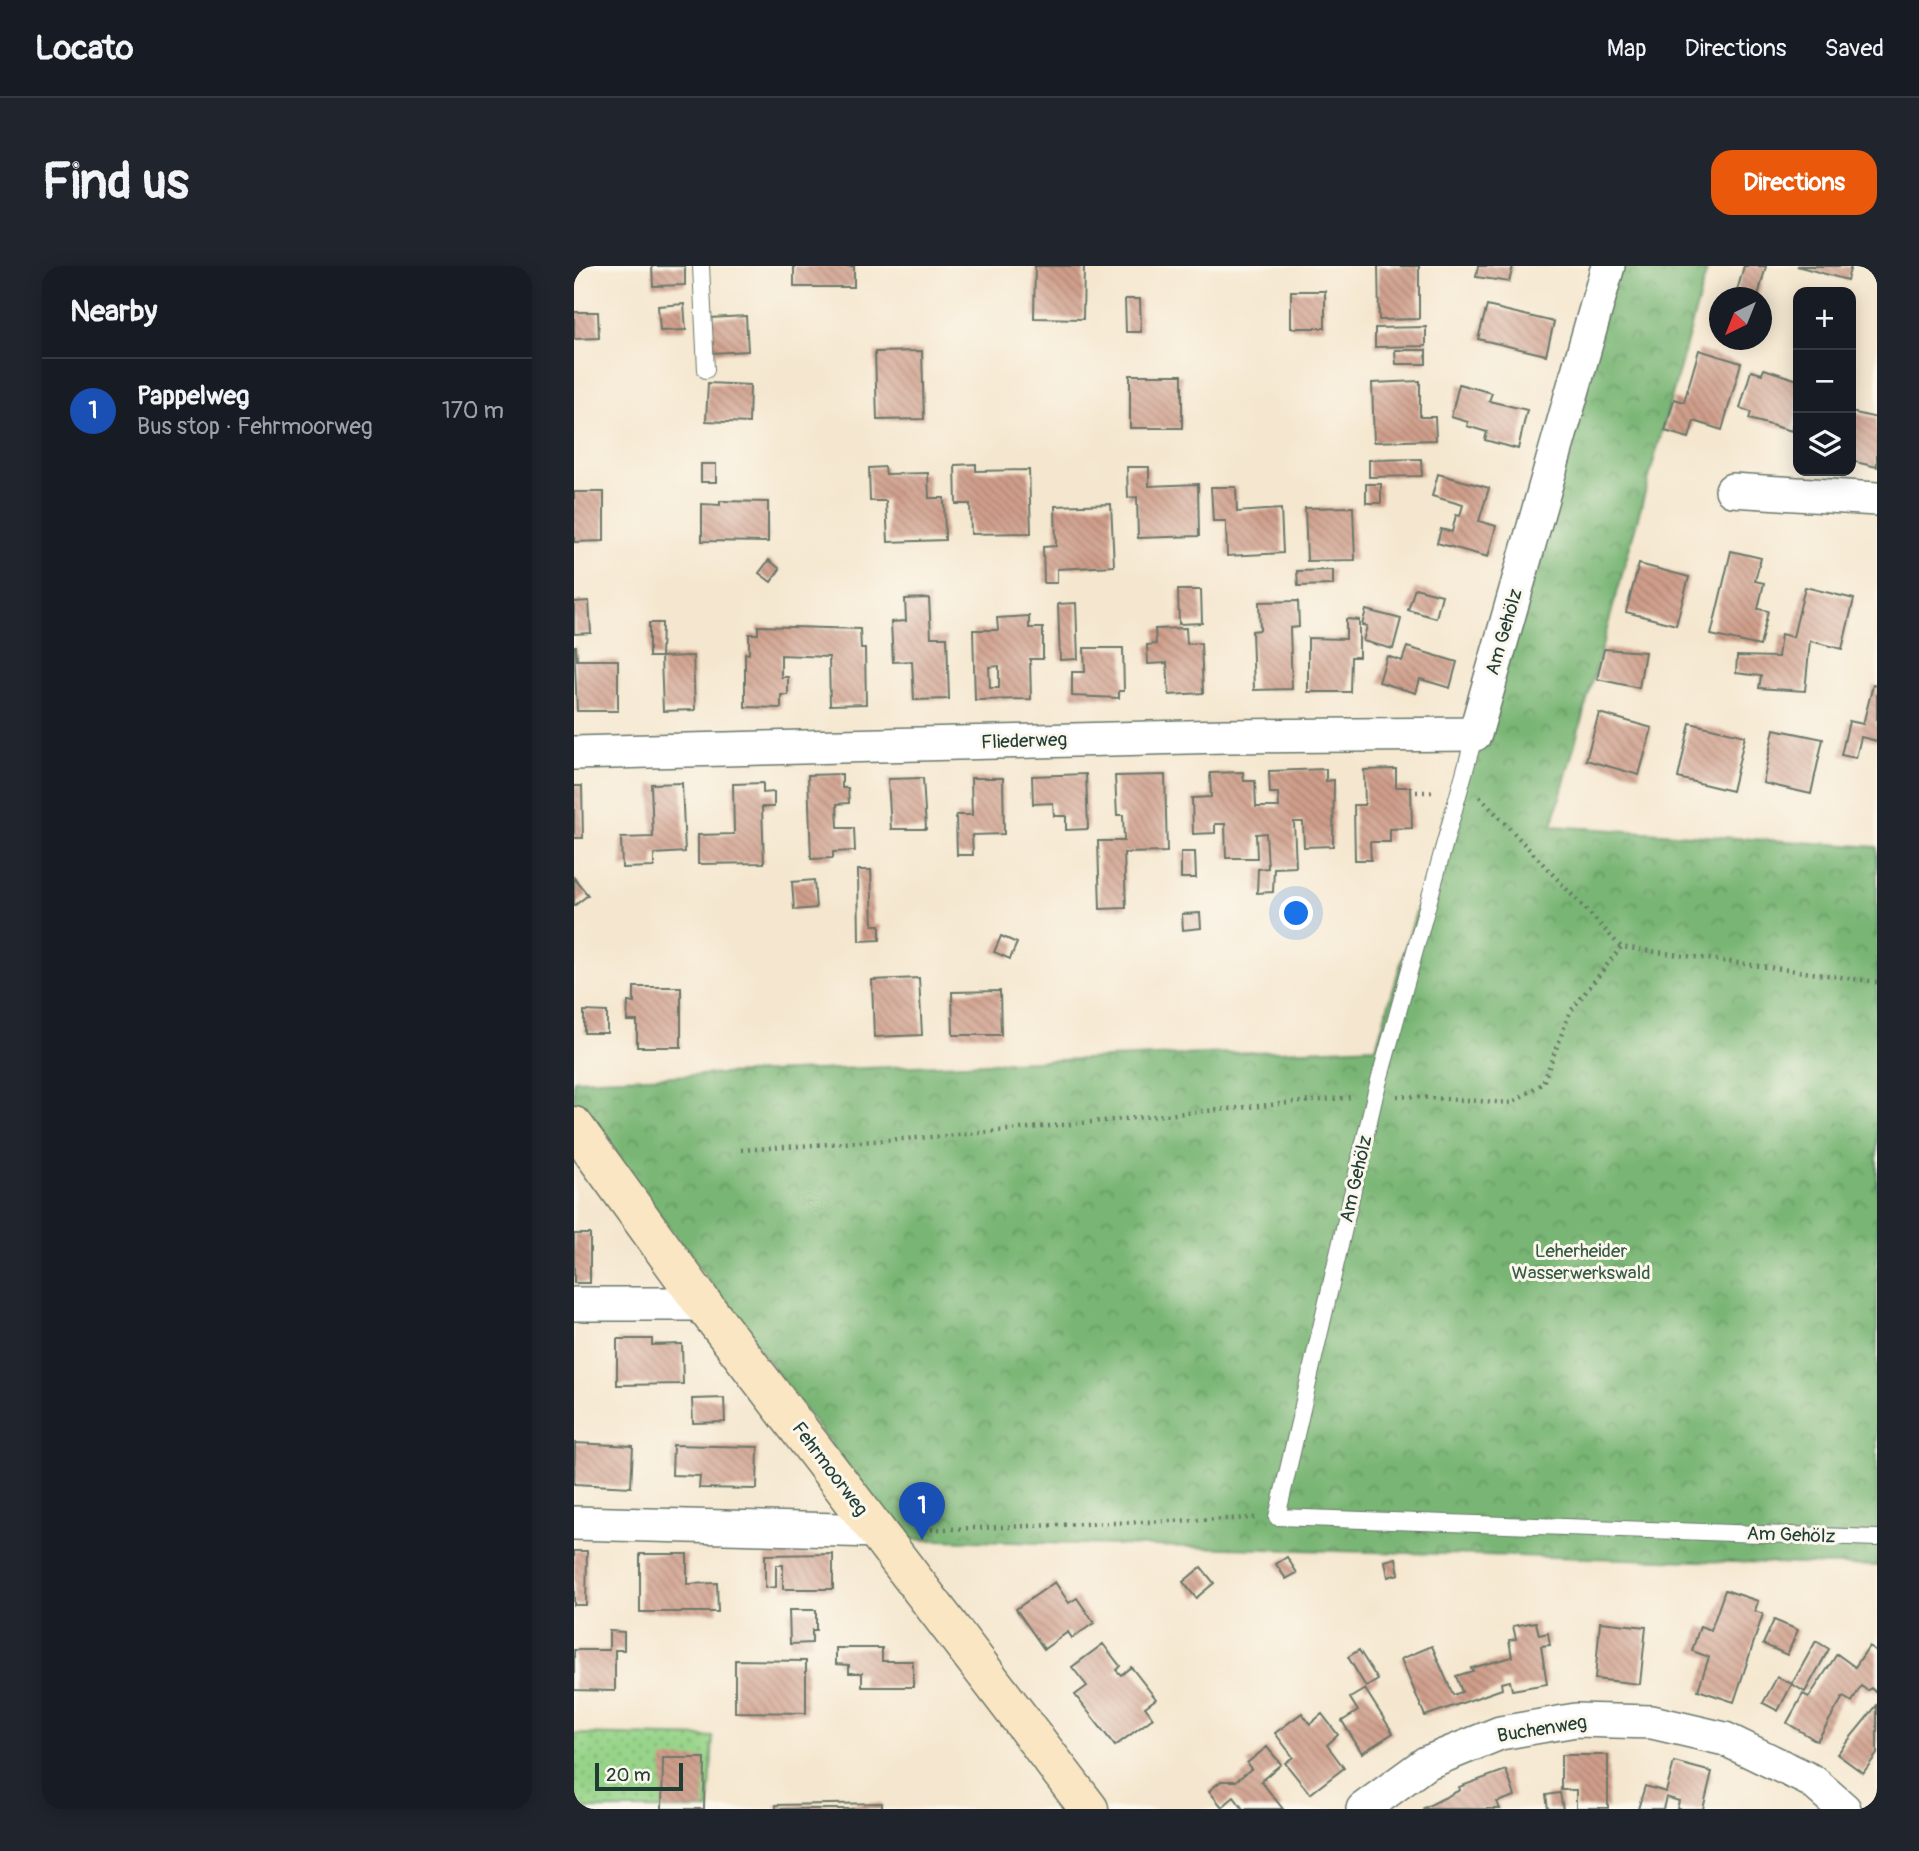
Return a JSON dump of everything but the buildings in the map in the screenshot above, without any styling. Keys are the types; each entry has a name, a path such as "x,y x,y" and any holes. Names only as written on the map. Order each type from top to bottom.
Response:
{"street":[{"name":"Am Gehölz","path":"1475,734 1608,266"},
{"path":"1732,490 1877,499"},
{"name":"Fliederweg","path":"574,753 1224,736 1475,734"},
{"name":"Fehrmoorweg","path":"574,1126 704,1304 1089,1809"},
{"path":"574,1304 704,1304"},
{"path":"574,1523 878,1531"},
{"name":"Buchenweg","path":"1363,1809 1426,1762 1500,1733 1576,1720 1653,1722 1725,1739 1812,1781 1844,1809"}],"lane":[{"path":"701,266 706,370"},
{"name":"Am Gehölz","path":"1475,734 1375,1095 1277,1517 1877,1538"}],"path":[{"path":"1461,780 1495,811 1620,947 1877,982"},
{"path":"741,1150 946,1136 1375,1095 1511,1103 1543,1083 1570,1012 1620,947"},
{"path":"878,1531 1277,1517"}],"green space":[{"name":"Leherheider Wasserwerkswald","path":"1607,266 1708,266 1552,826 1877,847 1877,1566 901,1539 574,1100 574,1080 1376,1047"},
{"path":"574,1734 713,1737 709,1809 574,1809"}],"place":[{"name":"Pappelweg","path":"922,1540"}]}
